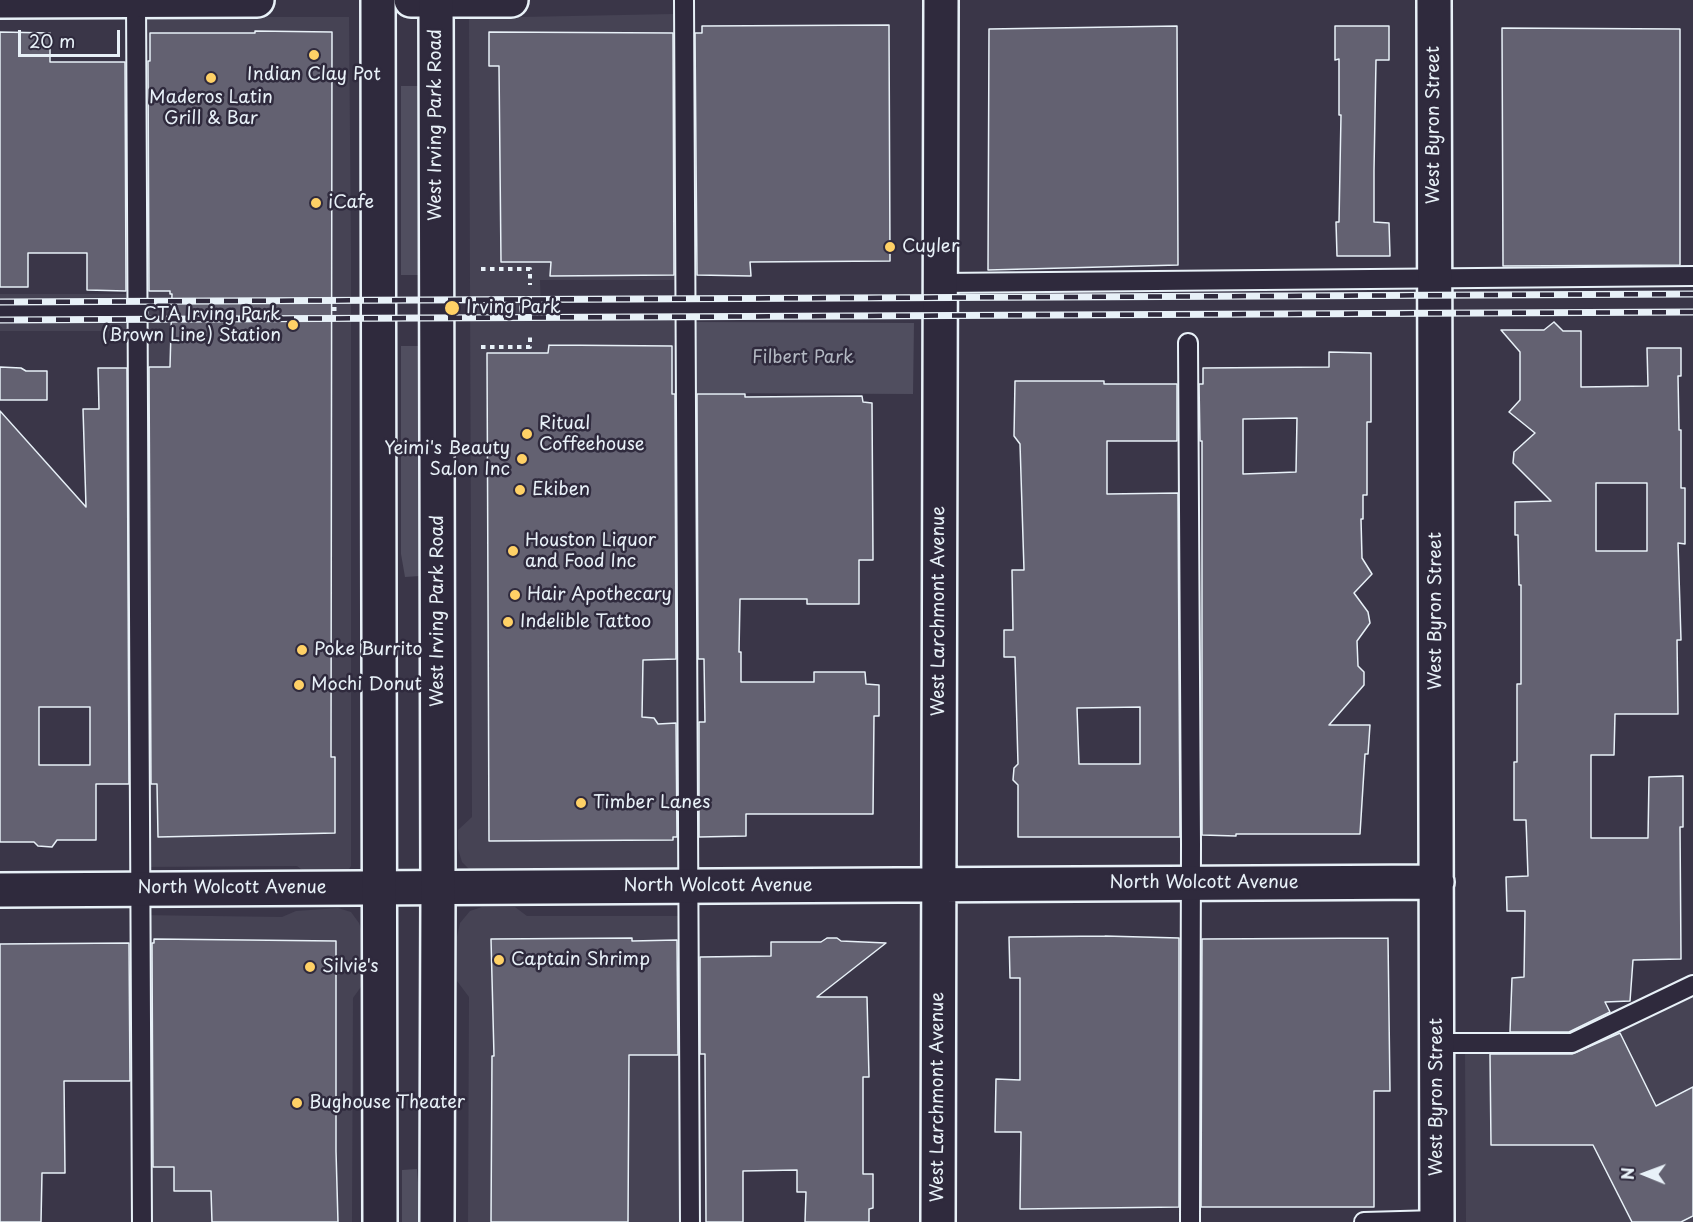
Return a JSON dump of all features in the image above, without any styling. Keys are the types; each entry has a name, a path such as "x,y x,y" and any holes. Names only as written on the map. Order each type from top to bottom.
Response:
{"street":[{"path":"0,1 257,0"},
{"path":"378,0 380,1222"},
{"path":"411,0 511,0"},
{"name":"West Irving Park Road","path":"436,0 437,1222"},
{"name":"West Larchmont Avenue","path":"938,1222 941,0"},
{"name":"West Byron Street","path":"1434,0 1437,1221"},
{"name":"North Wolcott Avenue","path":"0,890 1437,882"}],"lane":[{"path":"136,0 142,1222"},
{"path":"684,0 690,1222"},
{"path":"530,309 686,308 940,295 1434,279 1693,276"},
{"path":"0,312 138,311"},
{"path":"1188,343 1190,1222"},
{"path":"1437,1044 1572,1043 1693,985"},
{"path":"1364,1222 1437,1221"}],"path":[{"path":"332,309 339,309"}],"shaded area":[{"path":"673,14 675,280 540,280 541,308 685,308 688,868 522,868 515,876 472,872 462,862 458,849 458,830 472,817 469,18"},
{"path":"136,17 349,17 351,866 346,874 310,876 297,866 140,867 137,331 0,331 0,294 137,294"},
{"path":"482,907 515,907 527,916 679,916 681,1222 468,1222 469,997 457,981 456,941 460,923 470,911"},
{"path":"338,908 351,912 359,923 363,935 363,984 353,998 352,1222 137,1222 139,915 282,917 296,911"},
{"path":"1693,997 1693,1222 1466,1222 1465,1052 1585,1046"}],"green space":[{"path":"401,86 419,86 419,275 401,275"},
{"name":"Filbert Park","path":"693,322 914,323 913,394 694,393"},
{"path":"401,346 419,346 420,576 405,577 401,554"},
{"path":"417,1169 421,1222 402,1222 402,1170"}],"building":[{"path":"889,25 890,261 750,262 751,276 697,275 695,33 702,33 702,26"},
{"path":"1177,26 1178,265 988,270 989,29"},
{"path":"1335,26 1389,26 1389,60 1376,60 1374,222 1389,223 1390,256 1337,256 1336,222 1339,222 1341,115 1339,115 1339,59 1335,60"},
{"path":"1502,28 1680,29 1680,265 1503,266"},
{"path":"255,31 332,32 331,757 335,757 335,833 158,837 157,784 151,784 149,367 170,367 172,294 170,291 149,291 148,61 150,61 150,33 255,33"},
{"path":"0,32 50,33 50,62 125,62 126,291 87,290 87,253 28,253 28,287 0,287"},
{"path":"489,32 673,33 674,275 550,276 551,262 501,262 499,66 489,66"},
{"path":"1554,322 1563,331 1581,331 1581,387 1648,386 1647,348 1681,348 1681,376 1678,376 1679,430 1681,430 1681,488 1685,488 1685,544 1678,543 1681,640 1677,640 1678,714 1615,714 1614,755 1591,755 1591,838 1648,838 1649,777 1683,776 1683,827 1680,827 1681,959 1633,960 1630,1001 1605,1002 1610,1012 1569,1032 1510,1032 1512,978 1524,977 1525,911 1507,911 1506,877 1528,876 1526,820 1514,820 1517,684 1521,684 1521,585 1519,585 1518,535 1515,535 1515,502 1551,501 1513,463 1514,452 1535,433 1509,412 1520,400 1520,352 1501,330 1544,330","holes":["1596,483 1647,483 1647,551 1596,551"]},
{"path":"549,345 672,346 672,394 675,394 676,659 643,660 642,717 654,718 658,724 676,723 677,837 673,837 673,840 489,841 487,353 548,353"},
{"path":"1329,352 1371,353 1371,422 1367,422 1367,495 1363,495 1363,519 1361,519 1362,558 1372,574 1354,593 1368,612 1370,623 1357,641 1358,666 1364,672 1364,685 1329,725 1370,725 1368,754 1365,754 1360,834 1202,835 1202,441 1200,441 1199,384 1203,384 1203,368 1329,367","holes":["1297,418 1296,472 1243,474 1243,419"]},
{"path":"0,367 47,371 47,400 0,400"},
{"path":"98,368 127,368 129,784 96,784 96,840 57,840 52,847 38,846 34,842 0,842 0,411 86,507 83,409 99,409","holes":["39,707 90,707 90,765 39,765"]},
{"path":"1015,381 1177,384 1177,441 1107,441 1107,494 1178,493 1180,837 1018,837 1018,785 1013,780 1014,768 1018,764 1015,657 1004,657 1004,630 1013,630 1012,570 1024,570 1020,444 1014,436","holes":["1140,707 1140,764 1079,764 1077,708"]},
{"path":"697,394 745,394 745,397 862,396 863,402 872,403 873,560 859,560 859,604 807,604 807,599 740,599 739,652 741,652 741,682 814,682 814,672 865,672 866,684 879,685 879,716 874,716 873,814 746,814 746,836 699,837 699,722 705,722 704,659 698,659"},
{"path":"1009,937 1179,938 1179,1207 1020,1209 1021,1132 995,1132 996,1079 1020,1080 1020,978 1010,978"},
{"path":"632,938 632,941 677,940 678,1055 629,1055 628,1222 491,1222 492,1056 494,1056 491,939"},
{"path":"827,938 837,938 841,941 886,943 817,997 867,997 869,1077 863,1077 863,1174 873,1174 873,1208 869,1209 869,1222 805,1222 806,1192 797,1192 797,1170 743,1171 743,1222 706,1222 705,1054 700,1054 700,957 771,956 771,942 821,942"},
{"path":"1388,938 1390,1091 1374,1091 1374,1207 1201,1207 1202,939"},
{"path":"154,939 336,941 338,1222 212,1222 211,1191 174,1191 174,1167 153,1167 152,943"},
{"path":"129,943 130,1081 64,1081 65,1173 42,1173 41,1222 0,1222 0,944"},
{"path":"1620,1033 1656,1106 1693,1087 1693,1216 1681,1222 1632,1222 1593,1145 1491,1145 1490,1054 1572,1054"}],"railway":[{"path":"0,302 1693,294"},
{"path":"0,320 1693,312"}],"place":[{"name":"Indian Clay Pot","path":"314,55"},
{"name":"Maderos Latin Grill & Bar","path":"211,78"},
{"name":"iCafe","path":"316,203"},
{"name":"Cuyler","path":"890,247"},
{"name":"Irving Park","path":"452,308"},
{"name":"CTA Irving Park (Brown Line) Station","path":"293,325"},
{"name":"Ritual Coffeehouse","path":"527,434"},
{"name":"Yeimi's Beauty Salon Inc","path":"522,459"},
{"name":"Ekiben","path":"520,490"},
{"name":"Houston Liquor and Food Inc","path":"513,551"},
{"name":"Hair Apothecary","path":"515,595"},
{"name":"Indelible Tattoo","path":"508,622"},
{"name":"Poke Burrito","path":"302,650"},
{"name":"Mochi Donut","path":"299,685"},
{"name":"Timber Lanes","path":"581,803"},
{"name":"Captain Shrimp","path":"499,960"},
{"name":"Silvie's","path":"310,967"},
{"name":"Bughouse Theater","path":"297,1103"}]}
